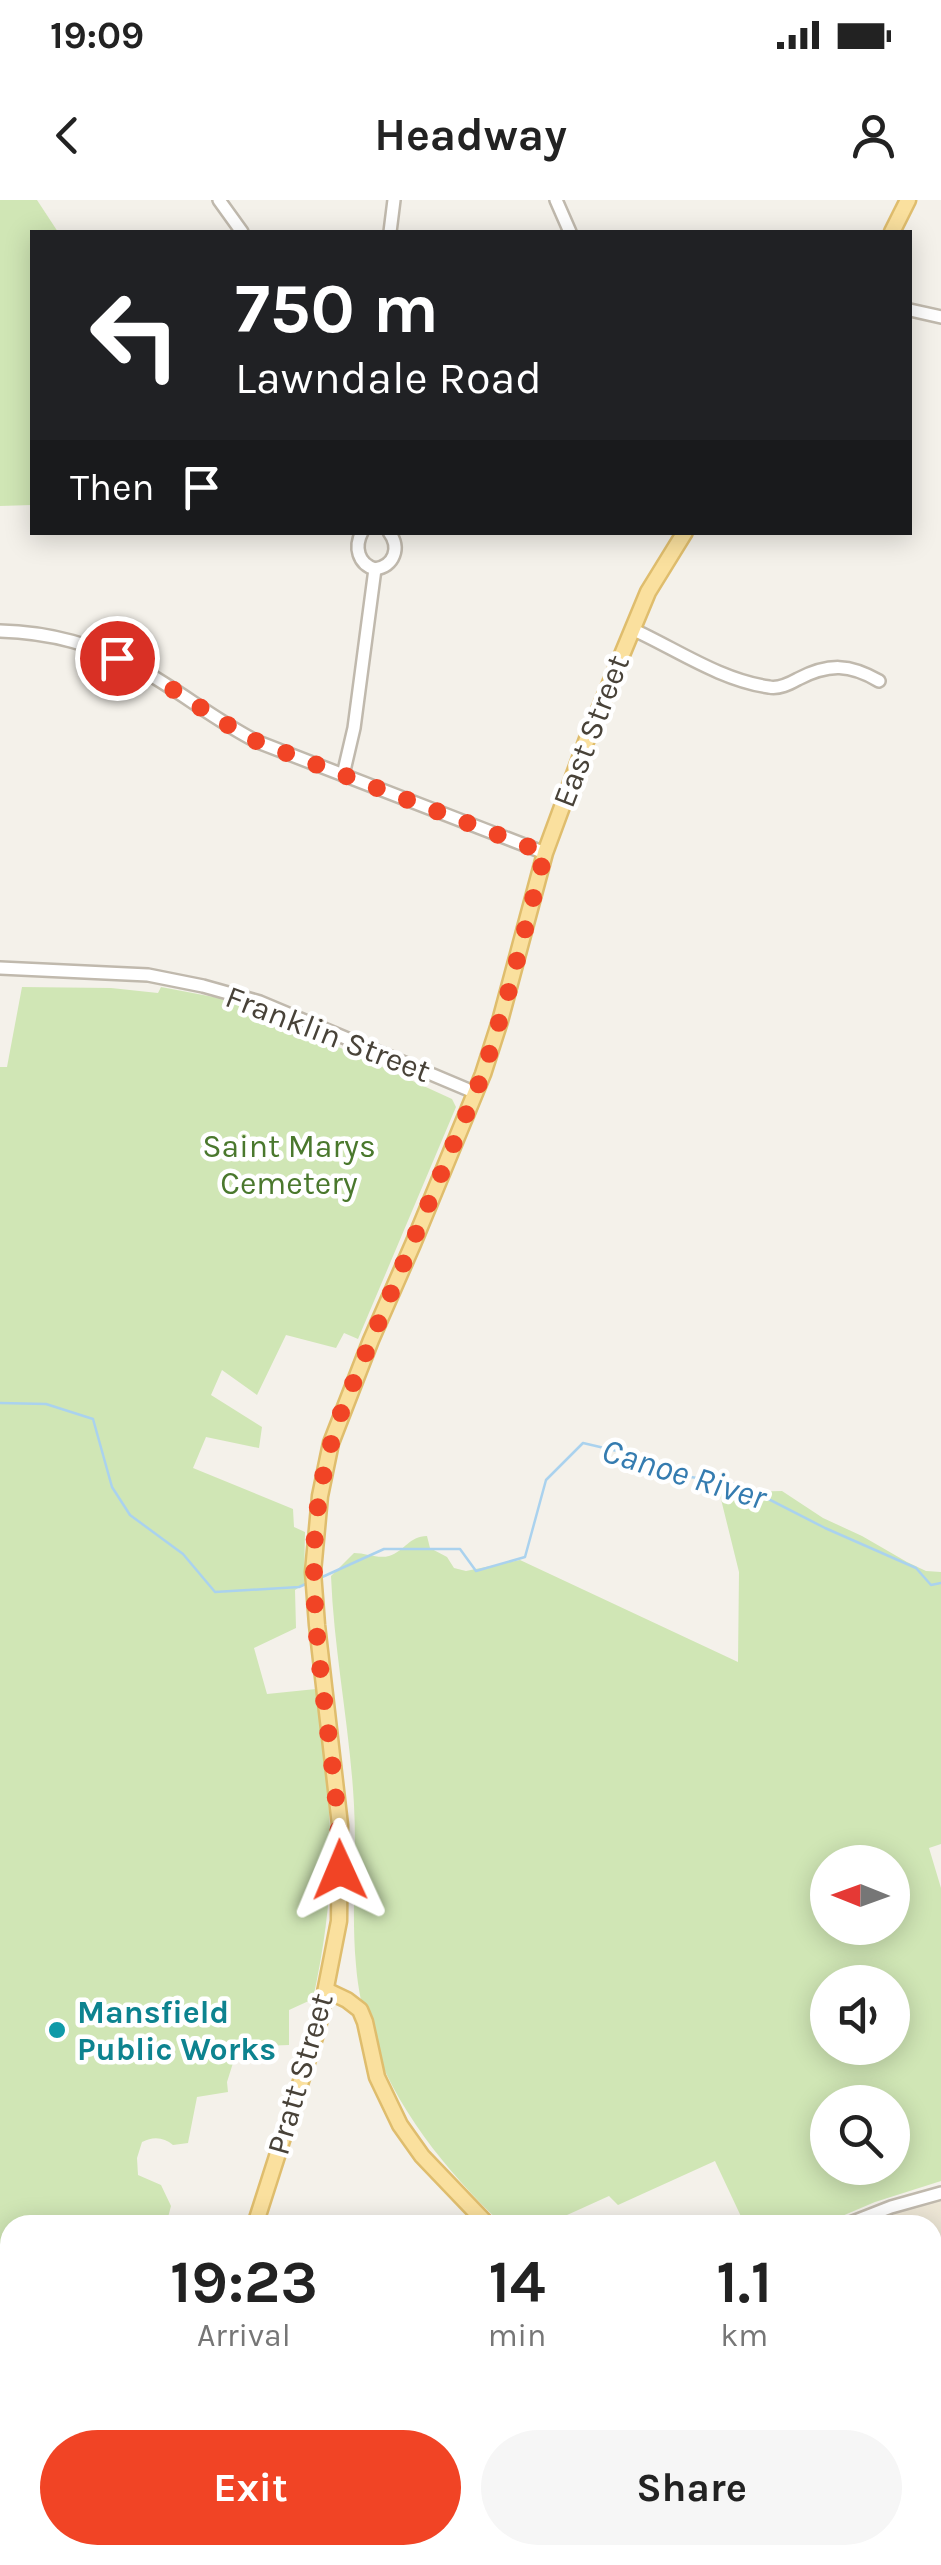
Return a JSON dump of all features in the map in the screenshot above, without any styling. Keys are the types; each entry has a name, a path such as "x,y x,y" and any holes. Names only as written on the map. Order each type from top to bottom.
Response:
{"main road":[{"path":"893,230 908,200"},
{"name":"East Street","path":"338,1921 338,1804 314,1572 320,1496 338,1421 476,1093 500,1021 545,853 580,757 653,582 683,535"},
{"name":"Pratt Street","path":"258,2215 318,2028 338,1921"},
{"path":"326,1990 348,2000 362,2014 377,2077 400,2125 422,2156 478,2215"}],"street":[{"path":"219,200 241,230"},
{"path":"390,230 394,200"},
{"path":"556,200 569,230"},
{"path":"912,310 941,317"},
{"path":"361,535 360,558 375,569 392,559 395,552 391,535"},
{"path":"343,776 354,728 375,569"},
{"path":"632,629 704,665 775,688 829,667 862,670 880,680"},
{"path":"0,631 66,639 117,658 140,668 258,742 545,853"},
{"name":"Franklin Street","path":"0,968 148,975 218,990 260,1002 476,1093"},
{"path":"870,2215 941,2193"}],"shaded area":[{"path":"941,2198 941,2215 892,2215"}],"green space":[{"path":"0,200 37,200 57,230 30,230 30,505 0,506"},
{"name":"Saint Marys Cemetery","path":"22,987 158,993 161,987 219,998 297,1028 452,1099 456,1107 358,1339 344,1333 336,1348 286,1335 257,1395 222,1370 211,1395 262,1427 259,1448 206,1437 193,1468 293,1509 294,1527 305,1532 304,1584 295,1590 296,1628 254,1648 267,1694 316,1689 328,1794 329,1893 313,1999 289,2010 289,2045 238,2047 227,2082 228,2092 197,2097 188,2143 173,2145 158,2138 142,2142 137,2158 138,2175 161,2185 171,2206 169,2215 0,2215 0,1067 7,1067"},
{"path":"716,1479 747,1492 782,1491 823,1518 907,1562 926,1571 941,1572 941,1844 929,1848 941,1888 941,2181 844,2215 740,2215 715,2161 618,2205 609,2196 567,2215 493,2215 450,2170 405,2108 372,2040 356,1965 352,1776 331,1576 354,1553 389,1556 416,1538 427,1536 430,1548 447,1557 454,1568 466,1571 520,1560 738,1662 739,1572"}],"waterway":[{"name":"Canoe River","path":"0,1403 46,1404 93,1419 112,1487 130,1515 183,1554 215,1592 299,1587 308,1583"},
{"name":"Canoe River","path":"320,1578 384,1549 460,1549 476,1571 525,1557 546,1480 583,1443 630,1454 663,1473 739,1484 916,1568 931,1585 941,1583"}],"place":[{"name":"Mansfield Public Works","path":"57,2030"}],"route":[{"path":"117,658 140,668 258,742 545,853 483,1074 344,1405 323,1478 314,1590 336,1780 340,1870"}]}
